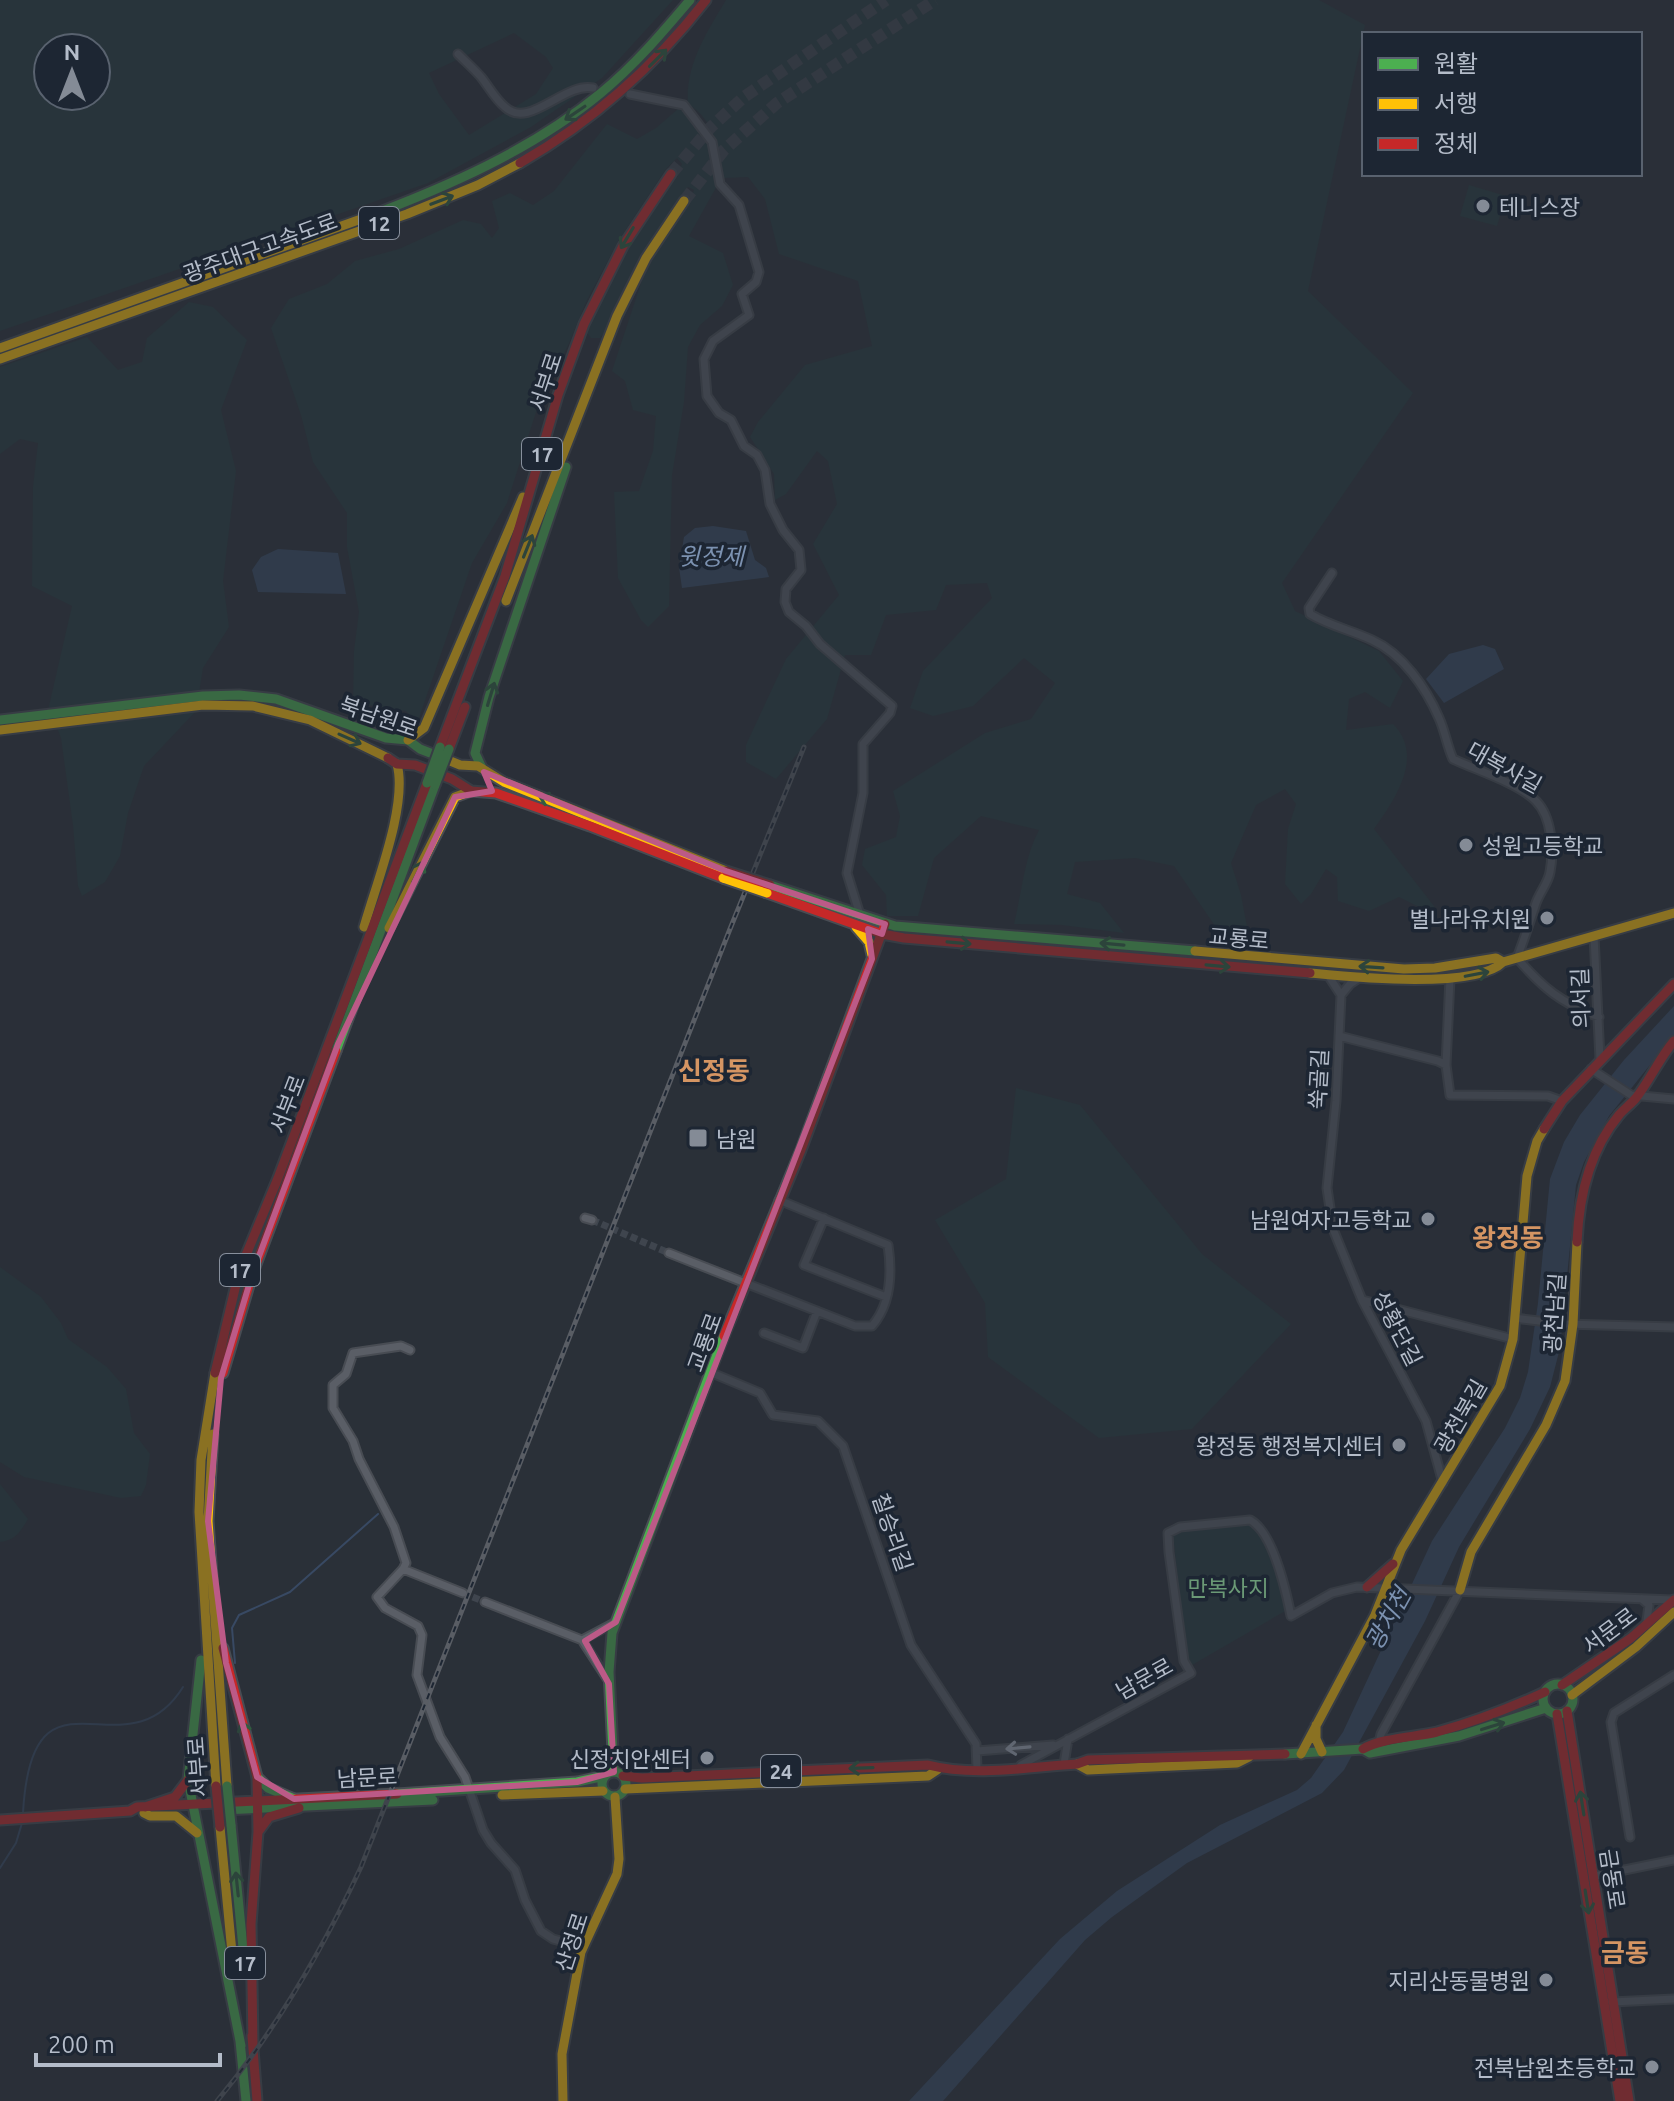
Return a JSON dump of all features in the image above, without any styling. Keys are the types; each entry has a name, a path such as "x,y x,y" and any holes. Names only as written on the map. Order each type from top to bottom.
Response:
{"main road":[{"name":"광주대구고속도로","path":"0,348 388,210 494,165 583,109 609,88 655,43 690,0"},
{"name":"광주대구고속도로","path":"0,359 430,205 502,173 563,136 630,85 674,42 706,0"},
{"name":"서부로","path":"246,2101 220,1827 222,1786 199,1512 201,1460 213,1381 239,1272 334,1043 431,784 503,584 572,353 602,284 643,213 671,174"},
{"name":"서부로","path":"444,748 617,316 646,258 684,201"},
{"path":"334,1043 455,797 475,791 486,780 475,753 489,697 617,316"},
{"path":"334,1043 338,1003 369,912 400,801 401,779 390,749 424,728 521,503 546,421 558,396"},
{"name":"북남원로","path":"0,720 203,696 239,695 276,699 386,738 404,740 436,756 483,770 504,782 724,874"},
{"name":"북남원로","path":"0,730 203,705 273,709 310,720 381,753 395,763 415,765 475,791 496,793 724,874"},
{"path":"724,874 883,929"},
{"name":"교룡로","path":"883,929 982,946 1359,978 1450,978 1495,970 1503,962 1674,913"},
{"path":"856,920 869,942 872,959"},
{"name":"교룡로","path":"883,929 1404,969 1435,968 1496,958 1503,962"},
{"name":"교룡로","path":"614,1775 609,1653 616,1622 744,1283 883,929"},
{"name":"광천북길","path":"1301,1754 1375,1615 1396,1562 1500,1386 1519,1319 1527,1176 1537,1141 1562,1101 1595,1071 1600,1059 1674,984"},
{"name":"광천남길","path":"1455,1589 1471,1552 1558,1400 1565,1381 1583,1184 1605,1135 1674,1041"},
{"path":"1367,1587 1396,1562"},
{"path":"207,1580 257,1777 258,1832 251,1924 253,2044"},
{"path":"207,1580 201,1674 188,1780 241,2046"},
{"name":"서문로","path":"1562,1685 1600,1661 1673,1599"},
{"name":"서문로","path":"1572,1695 1636,1647 1674,1612"},
{"path":"1562,1712 1546,1708 1457,1731 1370,1753 1363,1749 1371,1744 1457,1731 1545,1692 1552,1686 1562,1685 1572,1695"},
{"path":"1545,1692 1543,1702 1546,1708"},
{"name":"금동로","path":"1562,1712 1572,1704 1572,1695"},
{"name":"금동로","path":"1562,1712 1595,1876 1629,2101"},
{"name":"금동로","path":"1562,1712 1620,2101"},
{"path":"1316,1725 1316,1739 1324,1752"},
{"name":"남문로","path":"0,1820 472,1793 614,1775 694,1780 928,1776 937,1770 1064,1764 1077,1764 1088,1770 1237,1763 1249,1757 1363,1749"},
{"path":"603,1791 602,1783 614,1775 626,1783 625,1789 615,1797"},
{"path":"257,1777 268,1788 297,1804"},
{"path":"188,1780 175,1797 144,1810 150,1816 176,1816 197,1833"},
{"name":"남문로","path":"625,1789 694,1780"},
{"name":"서부로","path":"222,1786 231,1825 257,2101"},
{"name":"남문로","path":"472,1793 603,1791 615,1797"},
{"name":"산정로","path":"563,2101 562,2054 581,1952 617,1874 615,1797"},
{"path":"258,1832 269,1817 297,1804"}],"street":[{"path":"458,54 479,74 506,110 520,114 538,110 568,91 585,86 593,88"},
{"path":"630,94 684,105 692,114 712,142 720,184 739,205 746,237 754,250 759,272 756,282 742,294 749,315 713,341 704,359 707,396 719,413 731,420 744,446 757,455 765,470 770,504 783,530 799,550 801,570 786,589 785,602 789,612 806,626 820,644 892,706 890,713 863,744 863,793 847,873 856,920"},
{"name":"대복사길","path":"1332,573 1309,608 1310,614 1328,626 1374,640 1408,666 1439,718 1453,759 1517,789 1535,800 1542,809 1550,831 1550,874 1535,904 1530,927 1517,958"},
{"name":"의서길","path":"1594,936 1600,1059"},
{"path":"1517,958 1561,1000 1599,1017"},
{"path":"1328,975 1341,995 1339,1036"},
{"path":"1341,995 1359,978"},
{"path":"1450,978 1446,1065 1450,1095 1548,1096 1562,1101"},
{"name":"쑥골길","path":"1327,1188 1339,1036 1446,1065"},
{"path":"1595,1071 1634,1096 1674,1099"},
{"name":"성황단길","path":"1327,1188 1337,1243 1362,1300 1426,1421 1443,1483"},
{"path":"669,1253 866,1328 875,1323 890,1285 888,1245 779,1200"},
{"path":"824,1218 804,1265 886,1297"},
{"path":"1362,1300 1513,1339"},
{"path":"764,1333 803,1348 817,1311"},
{"path":"1519,1319 1569,1324 1674,1327"},
{"path":"410,1350 401,1346 353,1353 346,1374 333,1385 333,1408 353,1441 405,1557 403,1569 377,1597 385,1608 418,1626 422,1635 417,1675 440,1737 472,1793 483,1830 515,1870 525,1900 541,1931 581,1952"},
{"name":"칠승리길","path":"712,1373 760,1393 773,1415 818,1421 843,1446 911,1645 976,1744 977,1768"},
{"name":"남문로","path":"1019,1766 1191,1673 1184,1661 1169,1552 1168,1533 1172,1529 1250,1520 1256,1523 1269,1542 1291,1616 1338,1590 1367,1587"},
{"path":"403,1569 463,1593"},
{"path":"1367,1587 1673,1599"},
{"path":"1379,1743 1455,1589"},
{"path":"1642,1599 1649,1605 1650,1611 1645,1625"},
{"path":"485,1602 582,1640 598,1661 609,1684"},
{"path":"582,1640 616,1622"},
{"path":"1630,1837 1611,1722 1614,1713 1674,1675"},
{"path":"1064,1764 1068,1739"},
{"path":"977,1751 1059,1744"},
{"path":"1595,1876 1674,1860"},
{"path":"1612,2002 1674,1999"}],"highlighted area":[{"path":"484,772 726,871 885,924 882,934 868,929 872,959 616,1622 585,1641 609,1684 614,1772 577,1782 294,1799 257,1777 226,1663 208,1521 221,1378 252,1275 338,1044 455,797 492,791"}],"green space":[{"path":"0,0 673,0 602,78 531,127 428,183 0,331","holes":["514,33 546,57 553,68 536,94 469,135 439,94 429,73"]},
{"path":"726,0 1319,0 1365,25 1308,291 1413,393 1282,583 1295,611 1379,651 1403,681 1390,708 1365,692 1349,699 1346,730 1393,724 1402,736 1407,763 1403,777 1398,791 1374,829 1437,910 1417,906 1399,897 1369,911 1338,901 1337,877 1326,869 1301,904 1285,884 1288,829 1296,804 1285,789 1256,805 1231,863 1250,943 1226,942 1174,866 1135,858 1075,862 1067,894 1100,903 1124,933 1062,925 1014,924 1027,864 1039,830 981,816 934,858 918,916 887,916 886,895 862,865 865,849 896,837 900,816 893,791 985,733 1031,719 1055,683 1024,658 973,706 933,716 910,708 923,671 992,598 987,583 946,585 936,610 886,615 871,655 845,655 827,719 776,779 746,762 746,745 786,659 839,595 813,544 837,504 828,461 817,451 786,494 775,500 774,474 750,437 758,422 805,365 872,346 858,281 779,254 765,199 748,177 724,178 709,127 697,110 688,104 690,76 705,37"},
{"path":"678,109 695,116 708,138 718,184 689,236 723,253 733,285 722,306 700,325 688,347 684,402 672,475 669,606 648,627 618,578 614,492 639,491 653,451 656,416 633,410 625,381 612,371 646,268 694,190 688,187 684,192 641,257 605,332 600,338 591,338 587,333 629,244 677,177 682,164 677,158 666,169 619,240 587,300 536,412 507,503 472,563 417,724 406,711 353,703 354,651 359,612 347,547 347,513 313,462 301,415 271,328 289,299 327,284 355,261 399,249 463,220 481,224 492,238 499,228 492,201 510,193 533,205 554,191 607,124 637,139"},
{"name":"테니스장","path":"1469,185 1506,196 1497,226 1460,216"},
{"path":"189,302 213,307 247,340 221,410 236,471 223,581 229,627 203,668 196,711 144,766 128,813 120,856 105,882 82,896 78,886 61,738 49,706 72,606 32,586 33,487 38,443 20,439 0,454 0,367 87,337 118,370 142,362 147,338"},
{"path":"1016,1088 1080,1105 1202,1254 1291,1324 1192,1429 1099,1438 988,1357 985,1303 935,1220 1006,1179"},
{"path":"0,1267 41,1297 61,1323 68,1339 107,1367 126,1389 134,1433 150,1454 146,1485 141,1496 121,1498 24,1477 0,1462"},
{"path":"0,1484 28,1519 14,1537 0,1542"},
{"name":"만복사지","path":"1249,1523 1267,1549 1287,1610 1192,1665 1186,1657 1173,1534 1176,1530"}],"water":[{"name":"윗정제","path":"713,526 746,531 755,560 766,568 769,577 682,588 679,567 684,537 695,528"},
{"path":"278,549 338,553 346,594 258,592 252,570 261,557"},
{"path":"1483,645 1495,649 1504,669 1444,703 1426,679 1449,654"},
{"path":"1674,1006 1674,1035 1609,1116 1584,1162 1576,1185 1560,1348 1550,1387 1530,1429 1459,1547 1425,1621 1344,1770 1322,1793 1187,1863 1112,1917 1085,1940 943,2101 909,2101 1060,1939 1117,1891 1220,1825 1297,1790 1311,1778 1343,1732 1432,1541 1505,1428 1520,1398 1528,1372 1538,1303 1550,1179 1564,1142 1580,1115 1624,1060"}],"waterway":[{"path":"235,1663 232,1628 239,1615 290,1592 378,1514"},
{"path":"23,1813 30,1765 44,1738 62,1726 135,1723 160,1712 183,1687"},
{"path":"0,1868 16,1843 22,1823"}],"tunnel":[{"path":"671,174 710,128 744,97 886,0"},
{"path":"684,201 724,150 777,103 935,0"},
{"path":"592,1220 669,1253"},
{"path":"463,1593 485,1602"}],"railway":[{"path":"217,2101 259,2046 296,1989 361,1867 804,747"}],"traffic: fast":[{"path":"364,218 457,180 547,132 613,82 690,0"},
{"path":"482,768 475,753 489,697 566,467"},
{"path":"0,720 203,696 239,695 276,699 386,738 408,740 438,756"},
{"path":"427,783 440,747"},
{"path":"435,785 449,749"},
{"path":"336,1051 435,785"},
{"path":"770,885 895,926 1195,951"},
{"path":"614,1772 609,1672 612,1633 724,1336"},
{"path":"201,1660 188,1780 241,2046"},
{"path":"1558,1684 1568,1689 1573,1699 1568,1709 1558,1714 1548,1709 1543,1699 1548,1689 1558,1684"},
{"path":"1285,1754 1363,1749 1370,1753 1459,1736 1546,1708"},
{"path":"614,1772 623,1775 626,1784 623,1793 614,1796 605,1793 602,1784 605,1775 614,1772"},
{"path":"397,1794 577,1782 605,1776"},
{"path":"257,1777 268,1788 294,1799"},
{"path":"227,1786 231,1825"},
{"path":"222,1810 433,1800"},
{"path":"231,1825 244,1958"},
{"path":"240,2041 246,2101"}],"traffic: slow":[{"path":"0,359 407,214 478,185 520,163"},
{"path":"506,601 617,316 646,258 684,201"},
{"path":"0,348 364,218"},
{"path":"408,740 424,728 523,497"},
{"path":"0,730 203,705 253,706 310,720 388,758"},
{"path":"438,756 460,765 478,766 504,782 726,871"},
{"path":"364,927 395,822 399,781 397,764"},
{"path":"389,928 455,797 471,791"},
{"path":"723,878 767,893"},
{"path":"1310,973 1411,980 1467,976 1488,971 1503,962 1674,913"},
{"path":"856,927 869,942 872,955"},
{"path":"1195,951 1404,969 1435,968 1496,958 1503,962"},
{"path":"1301,1754 1375,1615 1401,1550 1500,1386 1513,1339 1527,1176 1537,1141 1544,1129"},
{"path":"1460,1590 1471,1552 1546,1425 1565,1381 1573,1324 1577,1242"},
{"path":"215,1373 201,1460 199,1512 216,1786"},
{"path":"213,1434 208,1521 227,1786"},
{"path":"1572,1695 1636,1647 1674,1612"},
{"path":"1316,1725 1316,1739 1322,1752"},
{"path":"1077,1764 1088,1770 1237,1763 1249,1757"},
{"path":"625,1789 928,1776 937,1770"},
{"path":"502,1795 603,1791"},
{"path":"563,2101 562,2054 581,1952 617,1874 615,1797"},
{"path":"144,1813 150,1816 176,1816 197,1833"},
{"path":"220,1827 233,1963"}],"traffic: jam":[{"path":"520,163 573,129 621,91 665,48 706,0"},
{"path":"440,747 505,576 558,395 584,324 623,246 671,174"},
{"path":"449,749 465,707"},
{"path":"388,758 397,764 415,765 452,779 471,791 496,793 590,826 723,878"},
{"path":"215,1373 239,1272 278,1178 427,783"},
{"path":"726,871 770,885"},
{"path":"767,893 882,934 904,938 1310,973"},
{"path":"724,1336 801,1150 885,924"},
{"path":"1544,1129 1562,1101 1674,984"},
{"path":"1577,1242 1583,1191 1600,1144 1674,1041"},
{"path":"223,1373 252,1275 336,1051"},
{"path":"1367,1587 1393,1564"},
{"path":"1562,1685 1631,1638 1674,1600"},
{"path":"223,1648 257,1777 258,1832 251,1924 253,2044"},
{"path":"1363,1749 1379,1742 1465,1724 1545,1692"},
{"path":"1567,1711 1629,2101"},
{"path":"1557,1714 1620,2101"},
{"path":"623,1776 642,1778 928,1765 946,1769 1002,1770 1077,1764 1088,1760 1285,1754"},
{"path":"145,1807 175,1797 188,1780"},
{"path":"216,1786 220,1827"},
{"path":"0,1820 130,1811 137,1807 397,1794"},
{"path":"258,1832 269,1817 299,1808"},
{"path":"252,2036 257,2101"}],"place":[{"name":"테니스장","path":"1483,206"},
{"name":"성원고등학교","path":"1466,845"},
{"name":"별나라유치원","path":"1547,918"},
{"name":"남원","path":"698,1138"},
{"name":"남원여자고등학교","path":"1428,1219"},
{"name":"왕정동 행정복지센터","path":"1399,1445"},
{"name":"신정치안센터","path":"707,1758"},
{"name":"지리산동물병원","path":"1546,1980"},
{"name":"전북남원초등학교","path":"1652,2067"}],"district":[{"name":"신정동","path":"714,1070"},
{"name":"왕정동","path":"1508,1237"},
{"name":"금동","path":"1625,1952"}],"water label":[{"name":"광치천","path":"1388,1619"}]}
